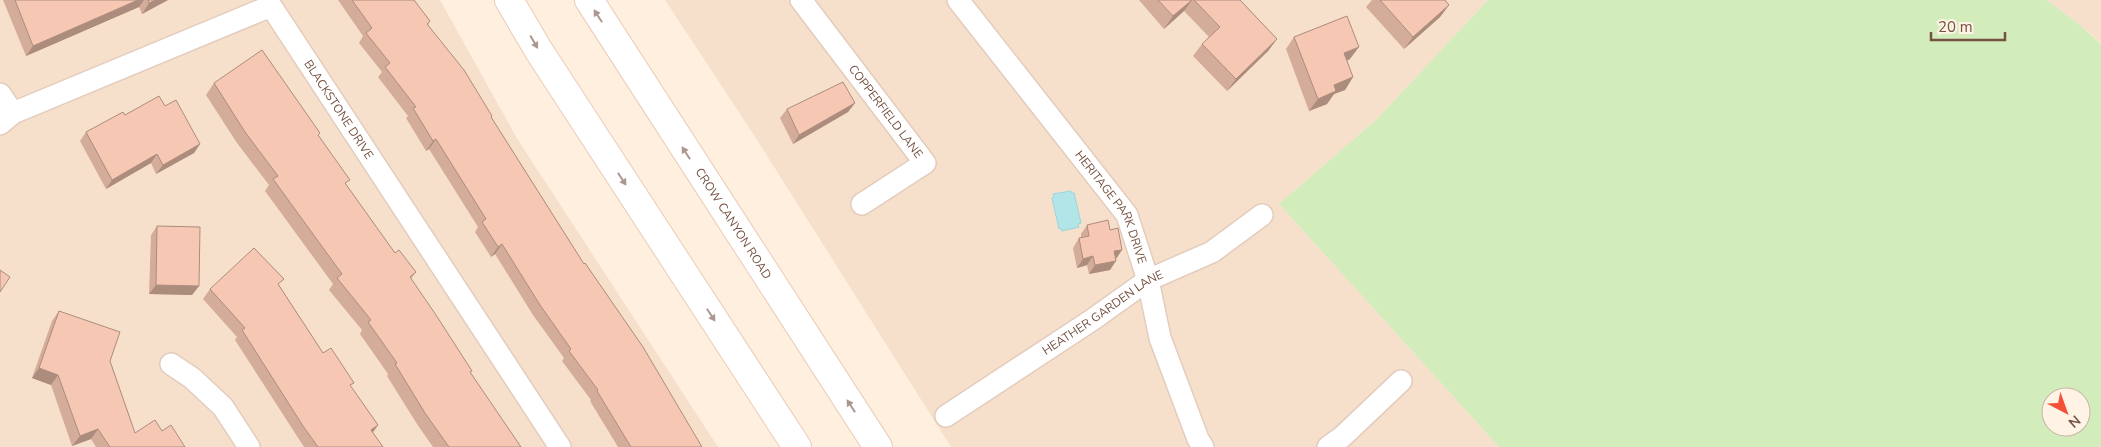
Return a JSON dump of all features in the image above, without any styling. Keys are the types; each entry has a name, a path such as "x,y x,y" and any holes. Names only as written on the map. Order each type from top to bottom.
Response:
{"main road":[{"path":"509,0 539,51 797,447"},
{"name":"CROW CANYON ROAD","path":"588,0 878,447"}],"street":[{"name":"COPPERFIELD LANE","path":"801,0 925,163 862,204"},
{"name":"HERITAGE PARK DRIVE","path":"958,0 1126,215 1148,280 1160,338 1198,439 1203,447"},
{"name":"BLACKSTONE DRIVE","path":"0,94 6,118 271,6 560,447"},
{"name":"HEATHER GARDEN LANE","path":"946,416 1092,320 1148,280 1212,252 1262,216"},
{"path":"171,364 192,378 223,407 249,447"},
{"path":"1341,444 1401,381"}],"shaded area":[{"path":"0,0 440,0 518,140 718,447 0,447"},
{"path":"665,0 1488,0 1376,120 1279,204 1499,447 951,447 752,132"},
{"path":"2047,0 2101,0 2101,43 2080,25"}],"green space":[{"path":"1488,0 2047,0 2101,44 2101,447 1499,447 1279,204 1376,120"}],"water":[{"path":"1071,191 1071,193 1074,193 1081,223 1078,224 1079,227 1062,231 1061,228 1059,229 1052,198 1054,197 1053,194"}],"building":[{"path":"15,0 138,0 33,46"},
{"path":"352,0 414,0 430,21 427,24 464,70 491,117 584,264 643,347 702,447 631,447 598,390 569,351 571,349 540,305 502,244 498,247 482,222 486,219 436,139 433,141 413,108 416,107 385,67 390,63 366,33 372,28"},
{"path":"1158,0 1192,0 1173,16"},
{"path":"1194,0 1240,0 1277,39 1236,79 1202,44 1220,27"},
{"path":"1380,0 1445,0 1449,5 1413,37"},
{"path":"1347,16 1359,47 1344,53 1353,77 1334,85 1336,91 1318,99 1294,37"},
{"path":"262,50 320,133 318,135 350,180 345,183 395,253 399,250 416,272 410,277 472,371 470,372 521,447 449,447 425,413 395,364 397,363 368,322 371,320 337,278 342,274 273,179 278,176 245,132 214,83"},
{"path":"843,82 855,103 799,135 787,109"},
{"path":"159,96 165,106 176,100 200,144 163,165 157,154 112,180 86,132 123,112 125,115"},
{"path":"1108,220 1110,230 1118,228 1122,250 1114,251 1116,261 1095,265 1093,256 1083,259 1079,238 1089,236 1087,225"},
{"path":"157,226 200,227 199,286 156,285"},
{"path":"254,248 284,279 278,284 323,353 331,348 354,383 350,385 378,425 371,430 383,447 318,447 242,330 245,328 210,289"},
{"path":"0,270 10,277 0,292"},
{"path":"59,311 120,332 110,361 135,433 155,420 162,431 171,425 185,447 110,447 98,429 80,436 58,375 39,368"}]}
